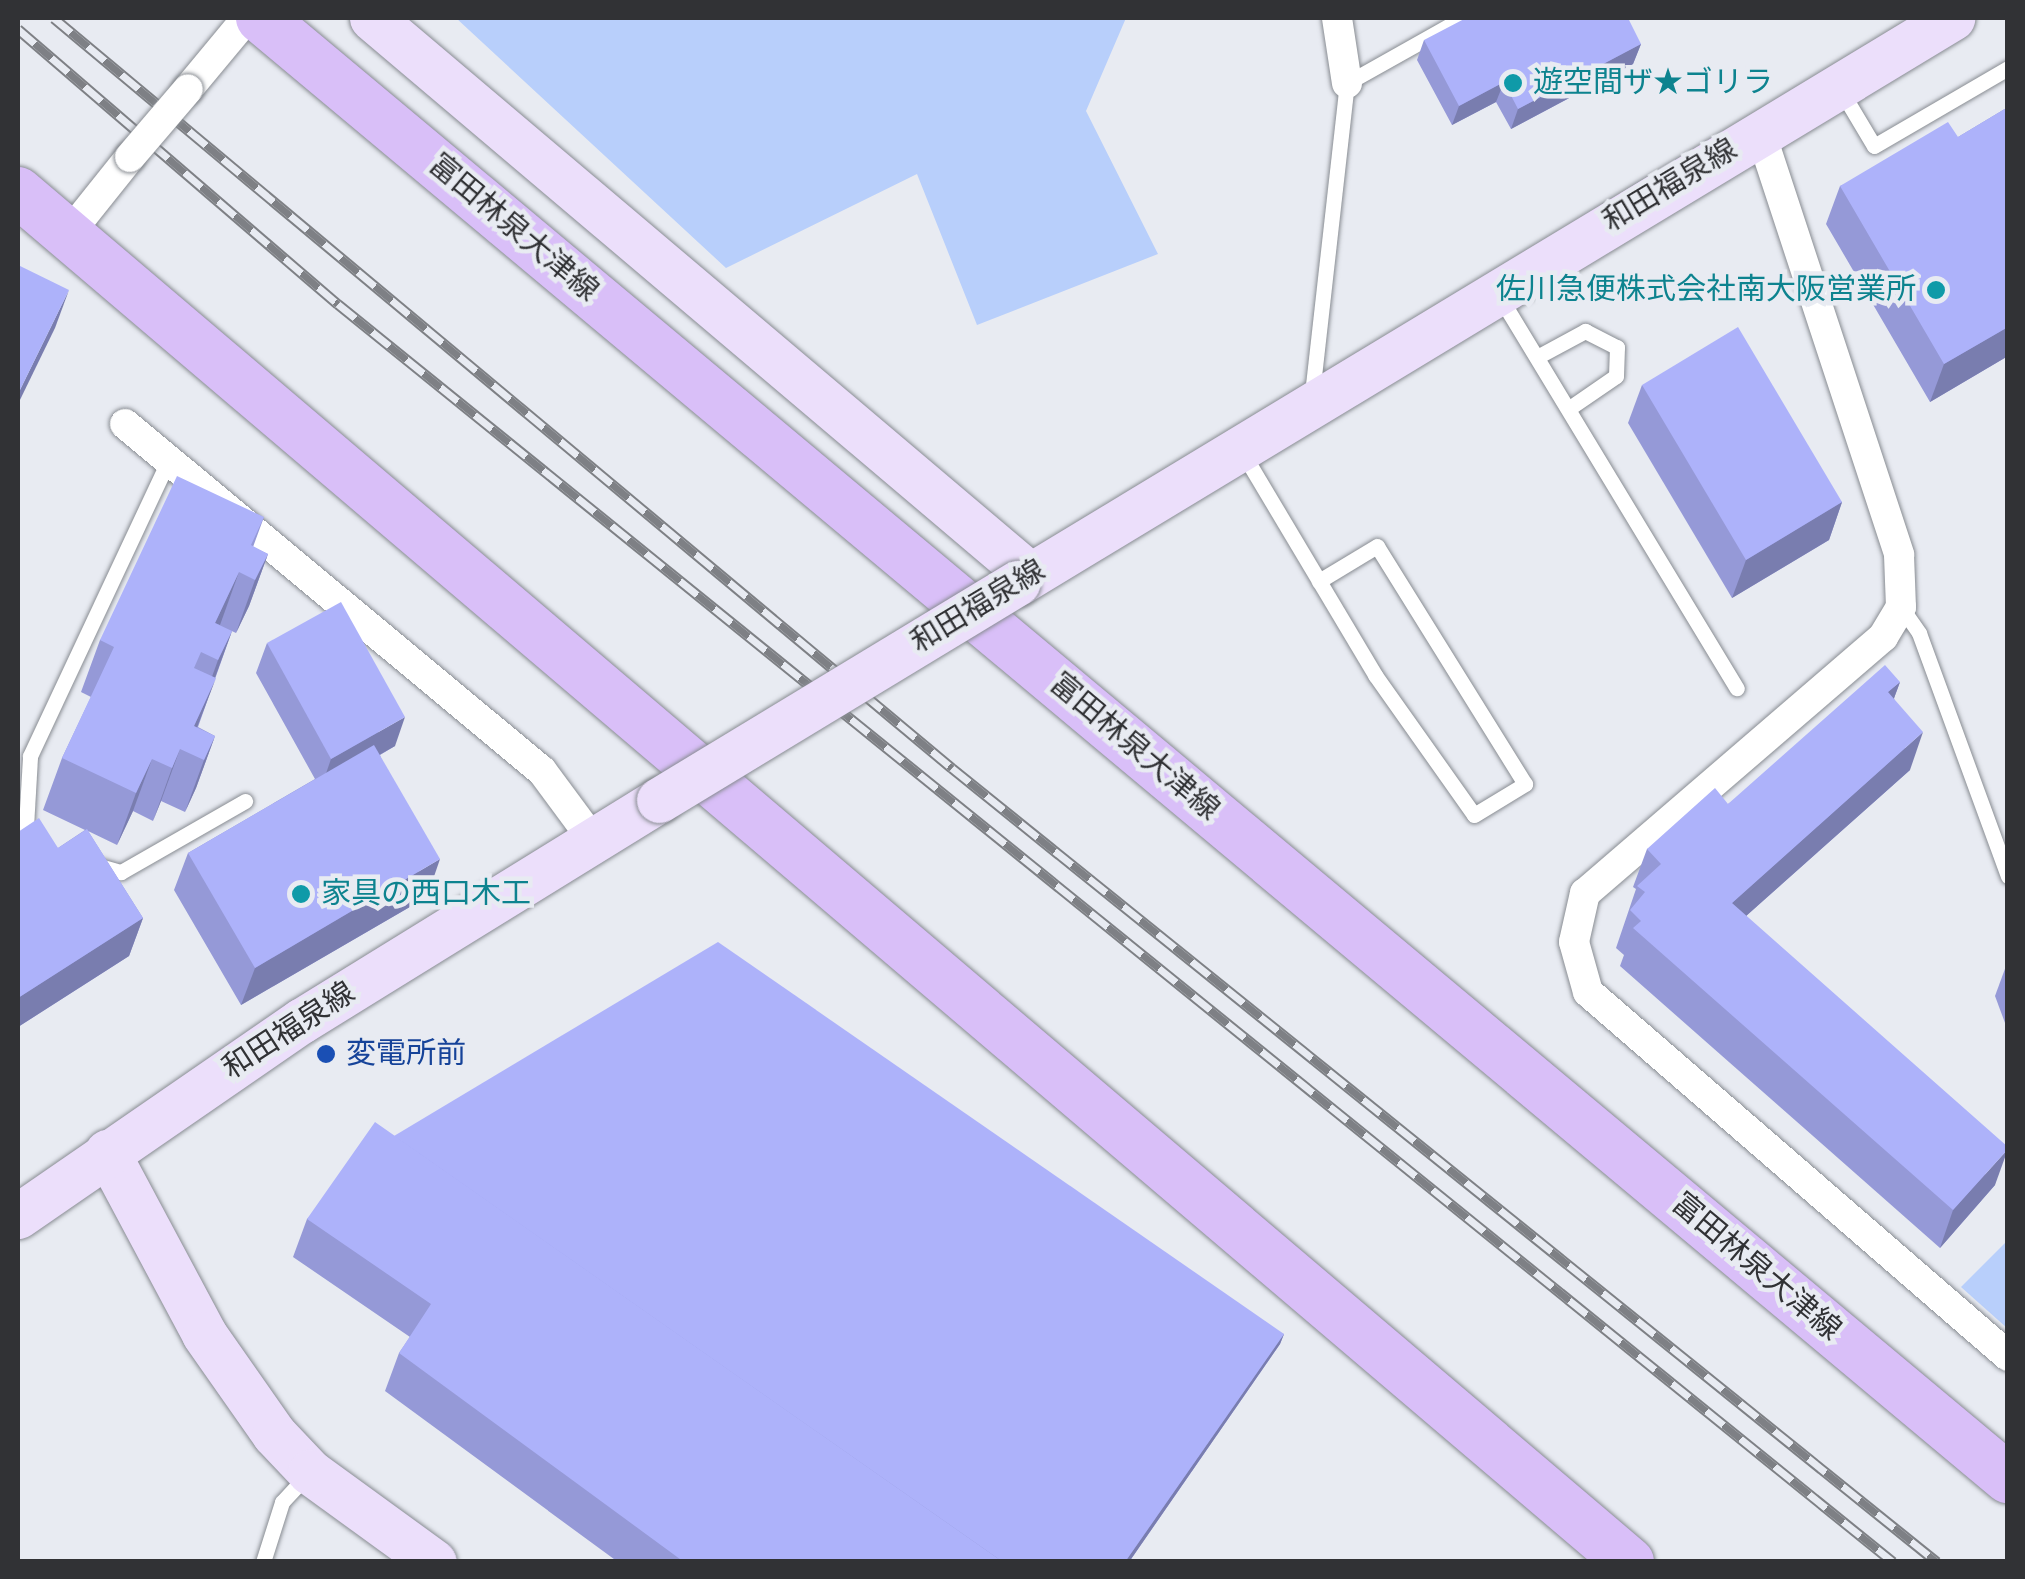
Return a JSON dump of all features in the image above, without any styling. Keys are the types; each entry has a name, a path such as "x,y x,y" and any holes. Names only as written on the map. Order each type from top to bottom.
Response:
{"main road":[{"name":"富田林泉大津線","path":"261,18 2008,1478"},
{"path":"372,18 1024,579"},
{"name":"和田福泉線","path":"18,1216 107,1152 594,840 1952,18"},
{"path":"18,192 1629,1562"},
{"path":"107,1152 233,1381 310,1472 434,1562"}],"street":[{"path":"67,236 247,18"},
{"path":"1337,18 1347,83"},
{"path":"1760,132 1899,555 1901,607 1883,637 1585,893 1574,942 1588,992 2008,1356"},
{"path":"125,424 542,771 594,840"}],"lane":[{"path":"1310,404 1347,83 1462,18"},
{"path":"1838,85 1874,146 2008,68"},
{"path":"1496,291 1738,688"},
{"path":"1537,357 1585,331 1617,347 1616,376 1568,409"},
{"path":"1239,447 1319,581 1474,816 1525,784 1377,546 1319,581"},
{"path":"24,871 33,846 30,756 168,459"},
{"path":"1901,607 1919,633 2008,876"},
{"path":"73,858 122,872 245,801"},
{"path":"262,1562 282,1502 310,1472"}],"shaded area":[{"path":"456,18 1126,18 1086,111 1158,254 977,325 917,174 726,268"},
{"path":"2007,1241 2007,1328 1961,1287"}],"building":[{"name":"遊空間ザ★ゴリラ","path":"1466,18 1628,18 1641,44 1518,109 1504,82 1459,106 1424,40"},
{"name":"佐川急便株式会社南大阪営業所","path":"2008,107 2008,327 1944,364 1840,186 1948,122 1958,137"},
{"path":"18,265 69,290 18,394"},
{"path":"1738,327 1842,502 1746,560 1642,385"},
{"path":"177,476 264,517 251,545 268,554 255,580 239,572 215,623 232,631 218,660 201,652 194,668 216,678 194,726 215,736 204,760 180,749 172,768 152,759 136,793 62,758 114,647 100,640"},
{"path":"341,602 405,717 331,759 267,643"},
{"path":"1885,665 1900,682 1888,692 1923,732 1732,903 2008,1147 1953,1210 1633,928 1641,921 1630,910 1645,892 1637,886 1661,864 1647,849 1715,788 1728,804"},
{"name":"家具の西口木工","path":"374,745 440,859 255,968 188,853"},
{"path":"39,818 58,848 87,829 143,918 18,998 18,832"},
{"path":"718,942 1284,1334 1125,1562 1003,1562 394,1136"},
{"path":"375,1122 1003,1562 684,1562 399,1353 431,1304 307,1219"}],"railway":[{"path":"54,18 952,768 1937,1562"},
{"path":"18,29 338,304 1893,1562"}],"place":[{"name":"遊空間ザ★ゴリラ","path":"1513,83"},
{"name":"佐川急便株式会社南大阪営業所","path":"1936,290"},
{"name":"家具の西口木工","path":"301,894"},
{"name":"変電所前","path":"326,1054"}]}
